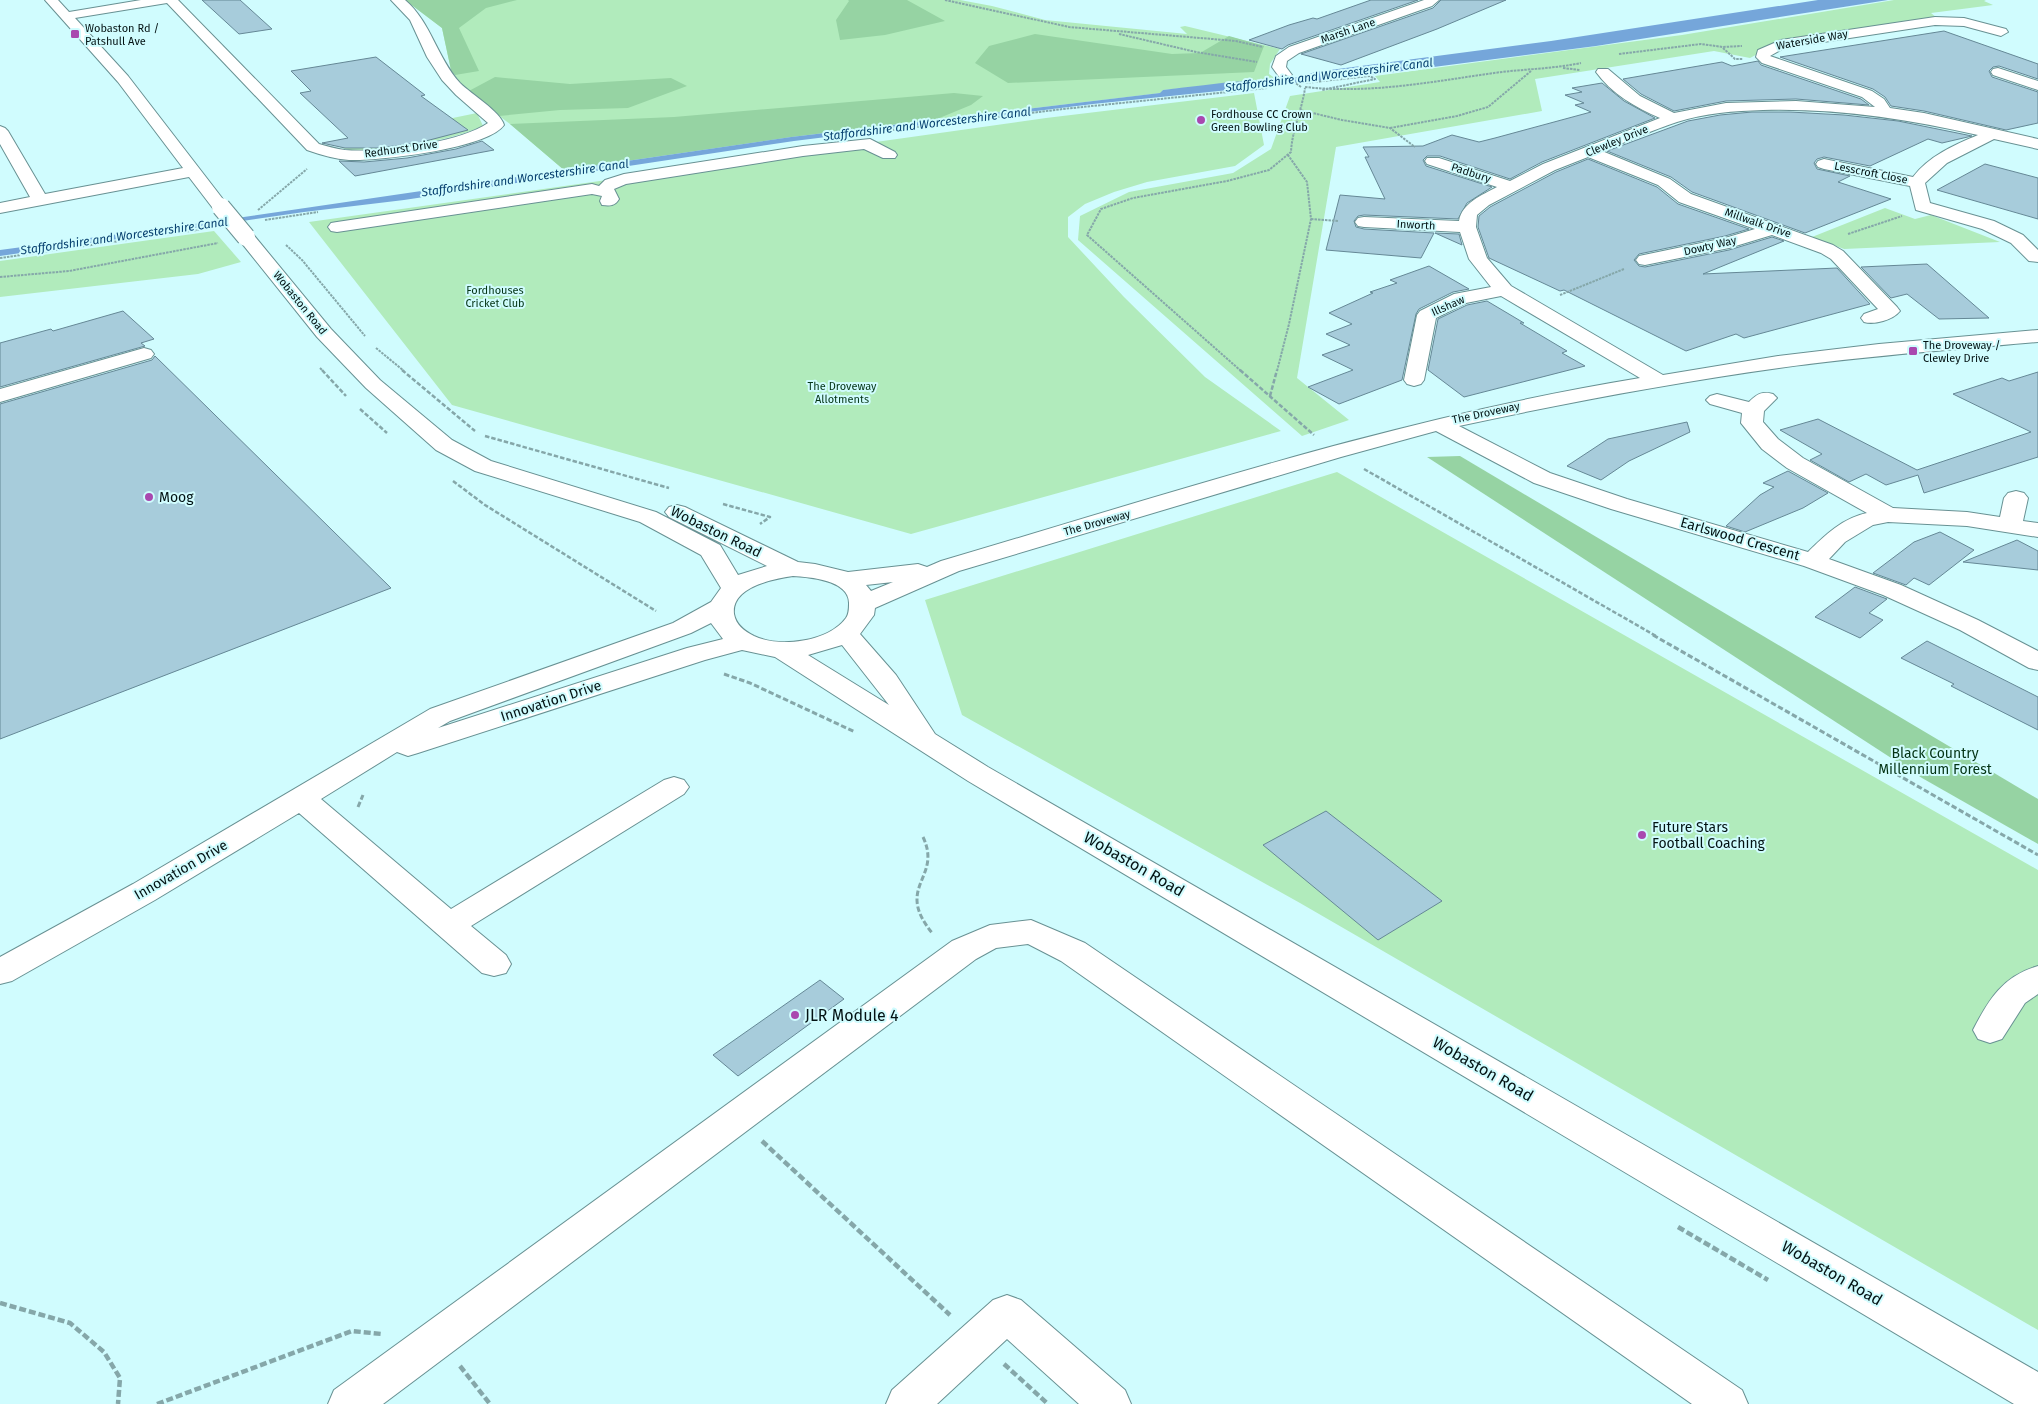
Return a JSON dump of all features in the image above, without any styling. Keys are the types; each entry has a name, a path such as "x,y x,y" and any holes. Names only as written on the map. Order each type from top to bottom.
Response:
{"street":[{"name":"Wobaston Road","path":"51,0 123,79 193,172 324,333 407,415 444,445 483,466 648,517 711,550 727,598"},
{"path":"76,0 98,27"},
{"path":"65,16 164,0"},
{"name":"Redhurst Drive","path":"171,0 313,147 331,152 365,155 407,150 471,138 492,130 496,125 495,120 460,93 452,84 433,56 418,20 397,0"},
{"name":"Marsh Lane","path":"1286,75 1281,59 1290,53 1433,0"},
{"path":"1891,16 1915,24"},
{"name":"Waterside Way","path":"1885,112 1879,102 1867,94 1768,60 1763,57 1763,53 1781,44 1949,20 2002,32"},
{"name":"Wobaston Road","path":"110,44 123,68 123,79"},
{"path":"1602,72 1612,82 1649,109 1673,118"},
{"path":"1998,72 2033,84"},
{"path":"2009,86 2033,84"},
{"name":"Clewley Drive","path":"1467,228 1469,214 1483,201 1510,186 1550,167 1673,118 1707,110 1748,105 1823,106 1885,112 1994,133 2038,144"},
{"path":"0,132 40,200"},
{"name":"Lesscroft Close","path":"1916,210 1922,200 1917,183 1924,171 1949,155 1994,133"},
{"path":"337,227 510,206 592,189 604,196 611,183 624,179 803,151 870,144 890,155"},
{"name":"Millwalk Drive","path":"1590,152 1664,182 1685,198 1816,244 1837,255 1890,311 1871,318"},
{"name":"Padbury","path":"1433,161 1510,186"},
{"name":"Lesscroft Close","path":"1824,164 1917,183"},
{"path":"0,208 193,172"},
{"path":"1916,210 1988,226 2017,239 2035,257"},
{"name":"Inworth","path":"1364,222 1467,228"},
{"path":"1467,228 1478,259 1504,290 1657,380"},
{"name":"Dowty Way","path":"1645,260 1729,243 1774,229"},
{"name":"Illshaw","path":"1414,380 1427,315 1461,298 1504,290"},
{"name":"The Droveway","path":"862,604 950,566 1333,452 1439,424 1557,398 1657,380 1778,362 1879,350 2038,337"},
{"path":"0,396 144,354"},
{"path":"1717,400 1759,404 1752,423 1770,444 1795,463 1888,515"},
{"name":"Earlswood Crescent","path":"1439,424 1542,478 1619,504 1813,561 1892,590 1968,625 2038,662"},
{"name":"Wobaston Road","path":"520,478 669,508 793,569"},
{"path":"2010,525 2016,498"},
{"path":"1813,561 1837,537 1865,520 1888,515 1967,519 2038,530"},
{"name":"The Droveway","path":"845,580 950,566"},
{"path":"793,569 823,571 845,580 854,586 860,595 862,604 861,614 854,625 845,632 817,645 782,650 743,642 725,628 721,618 727,598 758,576 793,569"},
{"name":"Innovation Drive","path":"363,775 399,738 440,715 682,628 727,598"},
{"name":"Wobaston Road","path":"845,632 886,681 928,742"},
{"name":"Innovation Drive","path":"0,972 144,892 302,798 696,654 743,642"},
{"name":"Wobaston Road","path":"782,650 978,774 2038,1395"},
{"path":"450,925 674,787"},
{"path":"302,798 494,964"},
{"path":"349,1404 956,956 990,937 1031,932 1073,952 1727,1404"},
{"path":"1990,1030 2014,994 2038,978"},
{"path":"907,1404 1007,1313 1110,1404"}],"path":[{"path":"946,0 980,6 1035,21 1106,30 1236,41 1290,53"},
{"path":"1106,30 1233,59 1286,75 1370,76 1375,79 1322,90"},
{"path":"1611,55 1701,44 1723,47 1748,45"},
{"path":"1582,63 1560,68 1496,73 1426,85 1362,90 1322,90 1305,87 1292,136 1291,152 1269,170 1133,198 1101,209 1087,235 1333,452 2038,855"},
{"path":"1300,110 1342,120 1390,128 1457,116 1488,107 1532,70"},
{"path":"1286,75 1301,87"},
{"path":"1390,128 1433,161"},
{"path":"256,212 321,157 331,152"},
{"path":"1270,396 1289,324 1311,219 1307,182 1288,155"},
{"path":"1816,244 1916,210"},
{"path":"0,277 69,271 124,262 246,237"},
{"path":"302,260 366,338"},
{"path":"1532,307 1645,260"},
{"path":"372,345 479,434 669,488"},
{"path":"715,502 770,517 736,540"},
{"path":"339,831 358,820 363,775"},
{"path":"923,837 929,847 930,860 917,893 916,907 926,925 942,946 956,956"},
{"path":"737,1118 1048,1404"},
{"path":"0,1303 70,1323 104,1352 120,1378 118,1404"},
{"path":"157,1404 352,1331 438,1339 490,1404"}],"green space":[{"path":"405,0 960,0 1045,20 1187,34 1180,27 1185,26 1280,49 1270,64 1269,74 1276,79 1163,90 1161,93 791,137 564,170 510,124 467,92 451,70 442,28"},
{"path":"405,0 517,0 486,8 459,28 479,71 455,75 451,70 442,28"},
{"path":"848,0 907,0 945,21 885,35 840,40 836,20"},
{"path":"1894,0 1986,0 1984,1 1993,5 1931,13 1937,18 1780,42 1750,58 1714,51 1535,79 1542,111 1336,147 1297,378 1349,420 1302,436 1078,240 1080,216 1129,192 1233,173 1271,149 1290,96 1380,82 1375,76 1682,35"},
{"path":"1035,34 1172,54 1200,53 1229,36 1264,46 1254,72 1008,83 975,63 989,46"},
{"path":"495,77 570,84 671,78 687,86 628,108 560,110 499,116 467,92"},
{"path":"954,93 983,96 971,105 937,119 791,137 564,170 510,124 674,117"},
{"name":"Fordhouses Cricket Club","path":"1254,93 1264,145 1235,166 1147,182 1114,192 1085,204 1068,217 1068,237 1124,297 1205,377 1281,431 911,534 452,405 309,222 1046,118"},
{"path":"477,113 483,126 455,136 417,145 362,151 348,150 331,143"},
{"path":"1885,208 1915,219 1931,215 2000,242 1844,249 1812,237"},
{"path":"214,231 241,262 198,274 0,297 0,261"},
{"name":"Black Country Millennium Forest","path":"1460,456 2038,799 2038,844 1922,778 1427,457"},
{"path":"1337,472 2038,870 2038,1330 1300,903 962,715 925,600"}],"water":[{"name":"Staffordshire and Worcestershire Canal","path":"1818,0 1888,0 1596,46 1364,76 1093,104 794,141 404,200 304,212 0,256 0,250 209,222 791,137 1160,93 1163,90 1204,85 1289,78 1315,72 1551,41"}],"building":[{"path":"202,0 240,0 272,29 239,34"},
{"path":"1371,0 1418,0 1288,45 1282,49 1249,40 1289,25 1313,18 1317,19"},
{"path":"1441,0 1506,0 1437,29 1341,65 1301,54 1433,8"},
{"path":"1944,31 2038,64 2038,79 1999,66 1993,67 1989,71 1992,77 2038,92 2038,123 2006,130 1924,111 1891,106 1885,97 1873,89 1780,57"},
{"path":"376,57 425,95 421,96 468,130 418,143 378,148 345,148 322,143 348,138 300,93 311,91 291,71"},
{"path":"1758,61 1761,65 1861,99 1869,105 1796,99 1726,101 1674,111 1641,94 1623,79 1722,62 1732,66"},
{"path":"1602,83 1624,101 1655,118 1542,162 1510,179 1440,156 1427,156 1423,160 1426,166 1492,187 1467,203 1458,219 1364,215 1358,216 1354,221 1356,227 1364,229 1434,233 1421,258 1326,250 1340,195 1385,199 1365,157 1369,157 1363,147 1423,146 1452,135 1479,142 1495,138 1591,112 1575,105 1584,103 1565,95 1582,92 1572,88"},
{"path":"1752,112 1844,115 1898,121 1972,136 1942,143 1928,139 1870,166 1824,157 1817,159 1814,163 1817,169 1850,176 1838,182 1891,199 1805,233 1692,192 1671,177 1607,151 1688,121"},
{"path":"482,141 494,150 355,176 339,161 364,162 407,158 456,149"},
{"path":"1588,159 1657,187 1678,204 1749,229 1725,236 1639,254 1634,260 1639,266 1645,267 1729,250 1772,237 1784,241 1703,274 1837,268 1870,304 1744,338 1736,334 1686,351 1564,290 1560,291 1489,258 1478,227 1479,216 1490,207 1556,172"},
{"path":"1985,164 2038,178 2038,219 1937,190"},
{"path":"1435,233 1459,234 1462,245"},
{"path":"1927,264 1989,318 1939,319 1907,294 1891,298 1861,267"},
{"path":"1429,266 1469,289 1453,292 1419,309 1416,314 1402,380 1339,404 1308,387 1353,370 1322,355 1350,345 1326,334 1352,324 1329,313 1373,293 1370,292 1397,283 1390,280"},
{"path":"1487,301 1567,351 1562,353 1585,366 1464,397 1428,370 1438,319 1467,305"},
{"path":"123,311 154,339 141,343 145,346 0,387 0,343 51,329 53,331"},
{"name":"Moog","path":"155,356 391,588 0,739 0,404 152,360"},
{"path":"2038,372 2038,457 1924,493 1918,475 1886,485 1866,474 1849,482 1810,460 1822,454 1780,430 1818,419 1917,470 2031,432 1953,394 2002,378 2009,381"},
{"path":"1687,422 1690,432 1629,461 1601,480 1567,466 1608,439"},
{"path":"1788,471 1828,493 1803,508 1745,532 1726,526 1760,495 1774,487 1763,483"},
{"path":"1940,532 1974,550 1929,585 1914,578 1906,585 1873,573 1914,542"},
{"path":"2017,540 2038,551 2038,570 1963,562"},
{"path":"1855,587 1887,599 1869,613 1883,620 1860,638 1815,617"},
{"path":"1927,641 2038,697 2038,730 1951,686 1954,684 1901,658"},
{"path":"1326,811 1442,901 1378,940 1263,845"},
{"name":"JLR Module 4","path":"820,980 844,999 738,1076 713,1055"}],"place":[{"name":"Wobaston Rd / Patshull Ave","path":"75,34"},
{"name":"Fordhouse CC Crown Green Bowling Club","path":"1201,120"},
{"name":"The Droveway / Clewley Drive","path":"1913,351"},
{"name":"Moog","path":"149,497"},
{"name":"Future Stars Football Coaching","path":"1642,835"},
{"name":"JLR Module 4","path":"795,1015"}],"park label":[{"name":"The Droveway Allotments","path":"842,392"}]}
